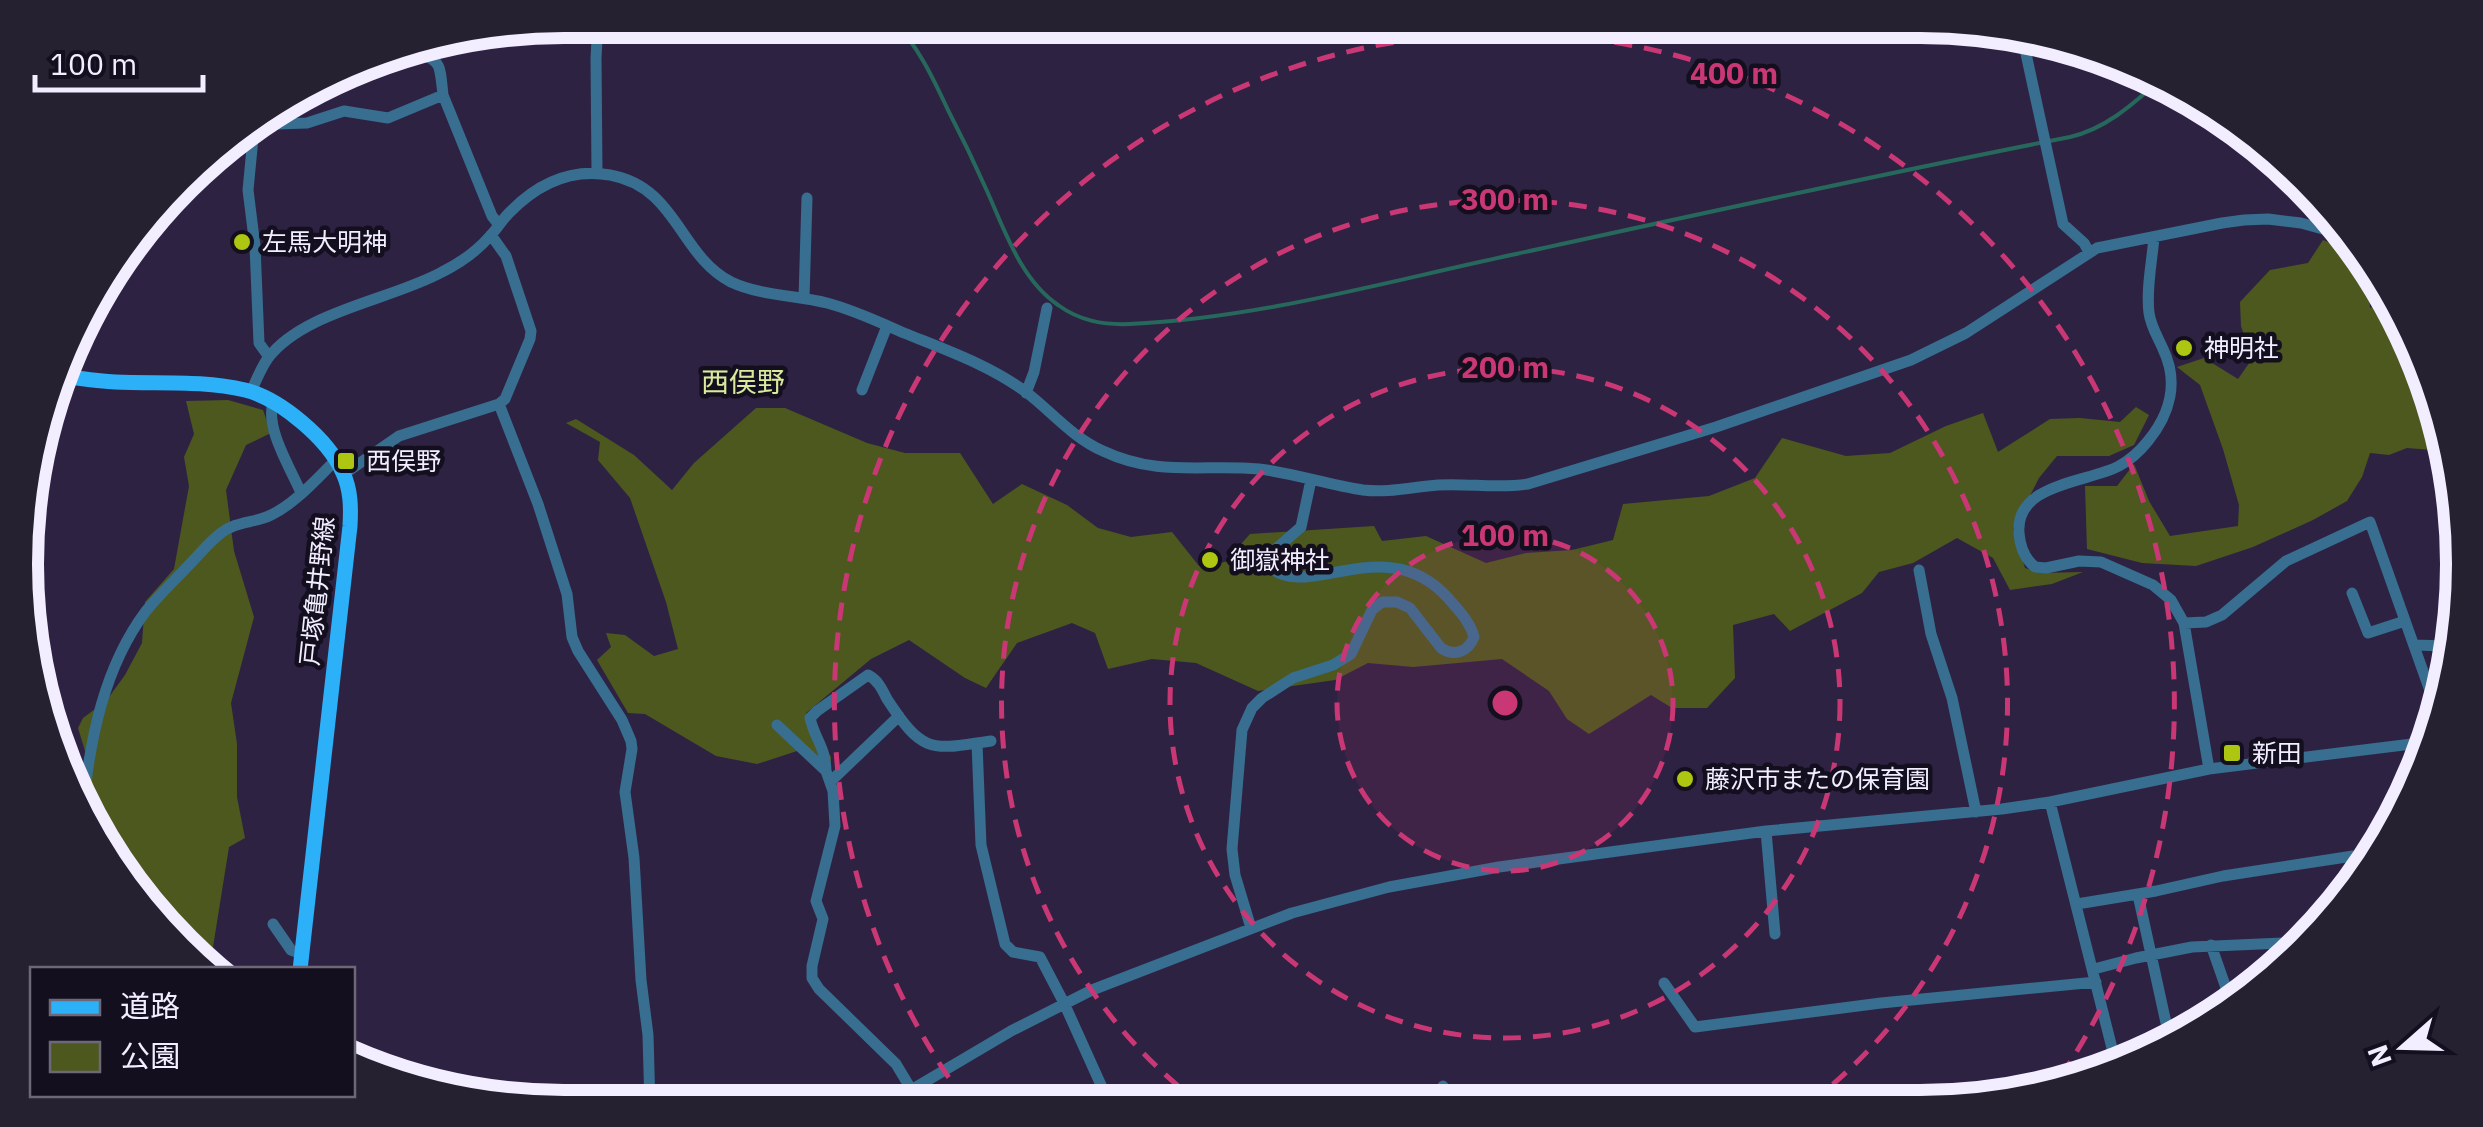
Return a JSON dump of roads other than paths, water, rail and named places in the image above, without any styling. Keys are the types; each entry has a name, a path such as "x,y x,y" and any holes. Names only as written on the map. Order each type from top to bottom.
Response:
{"main road":[{"path":"72,377 251,392 304,425 340,467"},
{"name":"戸塚亀井野線","path":"301,962 350,526 350,499 340,467"}],"street":[{"path":"597,38 597,173"},
{"path":"2025,49 2063,224 2089,252"},
{"path":"86,784 106,688 123,647 146,612 222,532 276,513 340,467 399,436 500,404 505,399 531,331 492,216 443,95 441,69 438,62 425,56"},
{"path":"273,124 307,123 344,111 388,118 443,95"},
{"path":"253,139 248,190 259,343 269,357"},
{"path":"251,392 269,357 291,336 442,272 468,256 523,200 552,180 597,173 626,179 650,192 667,208 700,254 725,278 758,291 836,306 983,366 1026,392 1080,440 1126,460 1169,468 1263,470 1377,491 1439,485 1514,486 1716,426 1912,360 1966,333 2089,252 2222,222 2268,219 2326,230"},
{"path":"804,298 807,198"},
{"path":"2154,237 2149,311 2152,327 2167,357 2172,389 2163,419 2138,451 2118,466 2034,498 2024,508 2019,532 2027,560 2034,567 2093,561 2109,564 2138,577 2171,600 2184,622 2209,770"},
{"path":"1026,392 1047,308"},
{"path":"862,390 887,326"},
{"path":"273,403 270,412 277,438 301,493"},
{"path":"500,404 567,594 572,637 631,741 625,792 634,858 650,1090"},
{"path":"1251,928 1235,875 1232,849 1242,730 1252,708 1292,678 1334,665 1351,654 1372,610 1382,602 1397,602 1410,608 1446,652 1459,652 1474,637 1470,625 1436,586 1409,570 1368,566 1297,577 1275,572 1270,567 1270,554 1301,528 1311,480"},
{"path":"2184,622 2206,622 2222,615 2286,561 2370,522 2430,690"},
{"path":"1919,570 1976,812"},
{"path":"2352,593 2368,633 2405,621"},
{"path":"2414,644 2439,646"},
{"path":"991,742 940,749 925,744 898,716 875,678 868,675 810,718 825,752 835,826 816,901 823,920 812,978 896,1064 911,1089 1064,1002 1251,928 1339,899 1424,880 1578,856 1766,830 1976,812 2050,802 2209,770 2414,744"},
{"path":"828,777 898,716"},
{"path":"777,725 828,777"},
{"path":"976,744 981,845 1005,944 1013,952 1040,957 1103,1090"},
{"path":"2050,802 2113,1052"},
{"path":"1766,830 1775,934"},
{"path":"2077,904 2353,856"},
{"path":"2138,895 2167,1027"},
{"path":"273,924 301,962"},
{"path":"1664,983 1694,1027 2095,975 2152,954 2212,945 2283,943"},
{"path":"2212,945 2227,990"},
{"path":"1443,1086 1444,1090"}],"waterway":[{"path":"908,38 931,74 1024,268 1045,295 1066,310 1110,324 1228,314 1324,297 2070,137 2106,122 2148,90"}],"place":[{"name":"左馬大明神","path":"242,242"},
{"name":"神明社","path":"2184,348"},
{"name":"西俣野","path":"346,461"},
{"name":"御嶽神社","path":"1210,560"},
{"name":"新田","path":"2232,753"},
{"name":"藤沢市またの保育園","path":"1685,779"}],"district":[{"name":"西俣野","path":"743,382"}]}
